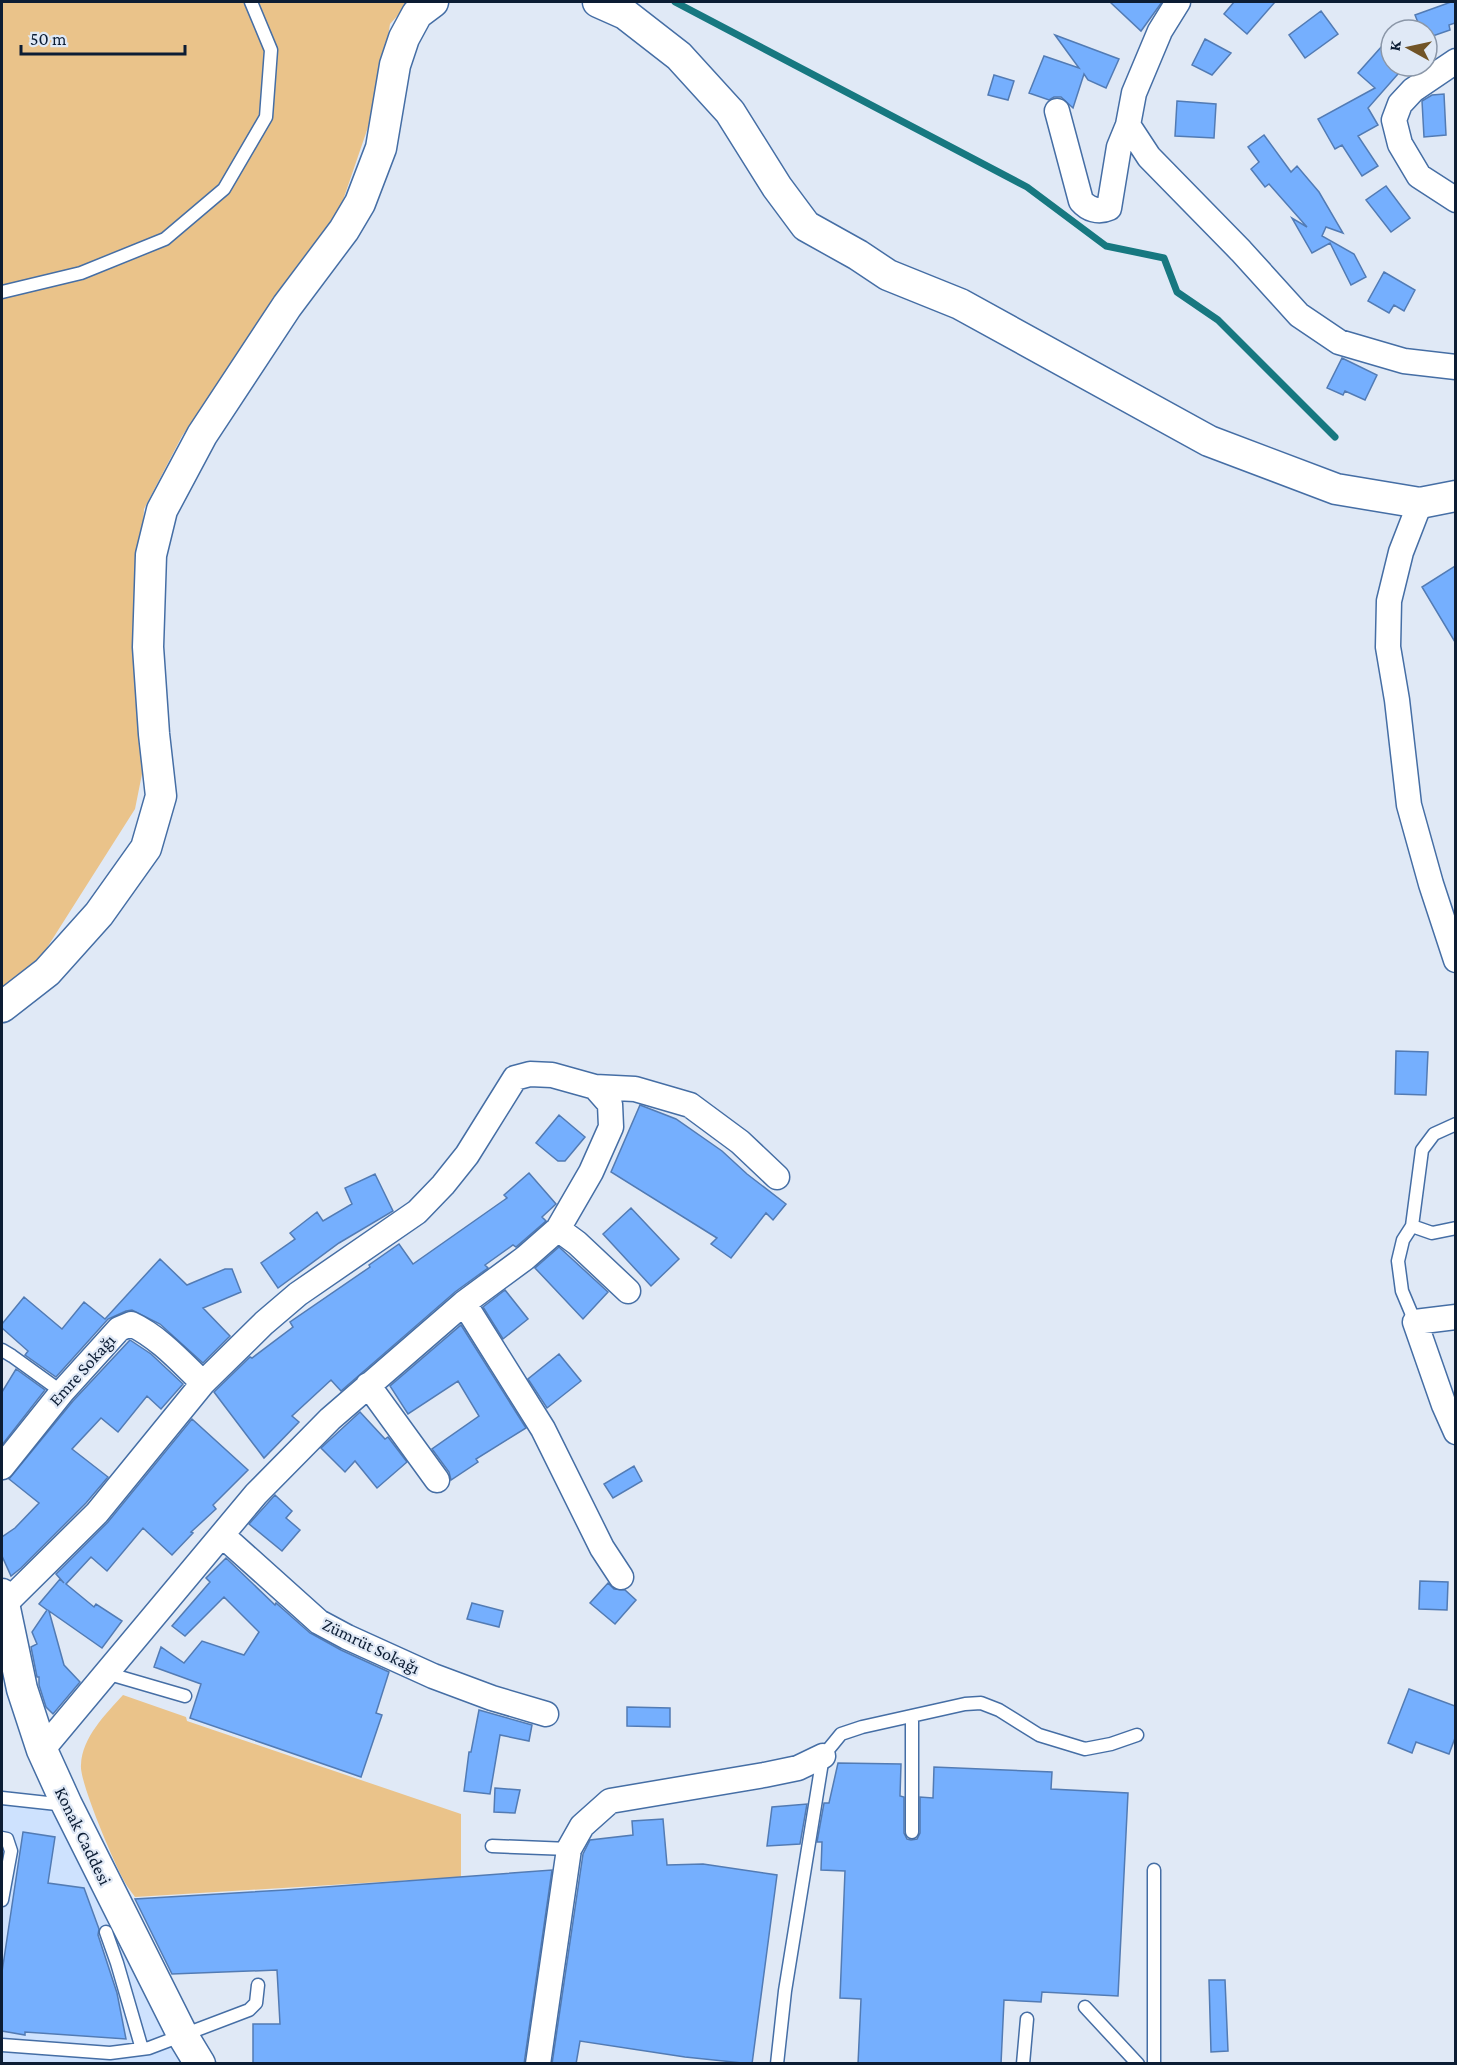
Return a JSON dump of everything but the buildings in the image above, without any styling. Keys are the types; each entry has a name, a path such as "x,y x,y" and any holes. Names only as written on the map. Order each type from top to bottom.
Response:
{"street":[{"path":"598,2 625,14 679,56 729,112 777,187 806,226 888,275 960,304 1209,441 1336,489 1420,503 1455,496"},
{"path":"1057,111 1081,201 1087,207 1103,211 1108,208 1112,199 1119,147 1128,125 1134,93 1161,31 1178,2"},
{"path":"2,1007 47,972 99,914 146,848 161,796 148,648 151,555 162,510 202,435 286,306 344,230 360,203 381,148 395,64 419,6"},
{"path":"1453,195 1419,176 1400,144 1394,120 1400,104 1413,90 1455,61"},
{"path":"1128,125 1149,157 1241,251 1299,315 1339,342 1404,361 1455,367"},
{"path":"1420,503 1401,552 1389,601 1388,647 1397,700 1409,805 1450,919 1455,960"},
{"path":"3,1599 97,1513 203,1383 264,1323 298,1294 417,1212 467,1155 515,1078 530,1074 552,1075 595,1087 635,1089 690,1105 740,1142 777,1177"},
{"path":"42,1750 256,1494 330,1419 464,1303 525,1258 558,1228 591,1172 611,1127 610,1104 595,1087"},
{"path":"558,1228 628,1291"},
{"path":"464,1303 543,1429 602,1548 621,1577"},
{"path":"1455,1317 1415,1322 1455,1432"},
{"name":"Emre Sokağı","path":"2,1467 62,1392 119,1329 131,1324 143,1329 203,1383"},
{"path":"368,1385 437,1480"},
{"name":"Zümrüt Sokağı","path":"222,1535 320,1622 338,1632 433,1676 492,1698 546,1714"},
{"name":"Konak Caddesi","path":"3,1599 22,1689 42,1750 67,1805 183,2036 200,2064"},
{"path":"538,2064 569,1849 582,1826 610,1801 798,1768 823,1756"}],"lane":[{"path":"2,292 81,273 165,239 224,189 266,117 271,50 251,2"},
{"path":"1415,1322 1402,1291 1398,1261 1403,1240 1412,1226 1422,1150 1434,1134 1455,1124"},
{"path":"1412,1226 1432,1233 1455,1228"},
{"path":"2,1350 62,1392"},
{"path":"106,1673 185,1696"},
{"path":"777,2064 785,1991 823,1756 841,1734 862,1727 965,1704 981,1704 999,1710 1039,1735 1085,1749 1111,1744 1137,1734"},
{"path":"912,1716 912,1832"},
{"path":"2,1798 67,1805"},
{"path":"2,1838 7,1839 11,1851 2,1900"},
{"path":"492,1846 569,1849"},
{"path":"1154,1870 1154,2064"},
{"path":"106,1932 142,2049"},
{"path":"2,2045 111,2053 142,2049 183,2036 249,2010 256,2003 258,1985"},
{"path":"1085,2007 1138,2064"},
{"path":"1023,2064 1027,2019"}],"shaded area":[{"path":"2,2 410,2 390,24 378,98 340,209 182,436 144,509 136,644 142,774 135,809 43,954 2,990"},
{"path":"123,1695 186,1717 187,1721 461,1814 461,1877 135,1897 123,1880 105,1838 85,1787 81,1765 82,1755 90,1736"},
{"path":"2,1796 67,1805 200,2063 2,2064"}],"waterway":[{"path":"675,2 1027,187 1106,246 1164,258 1177,292 1218,320 1335,437"}]}
